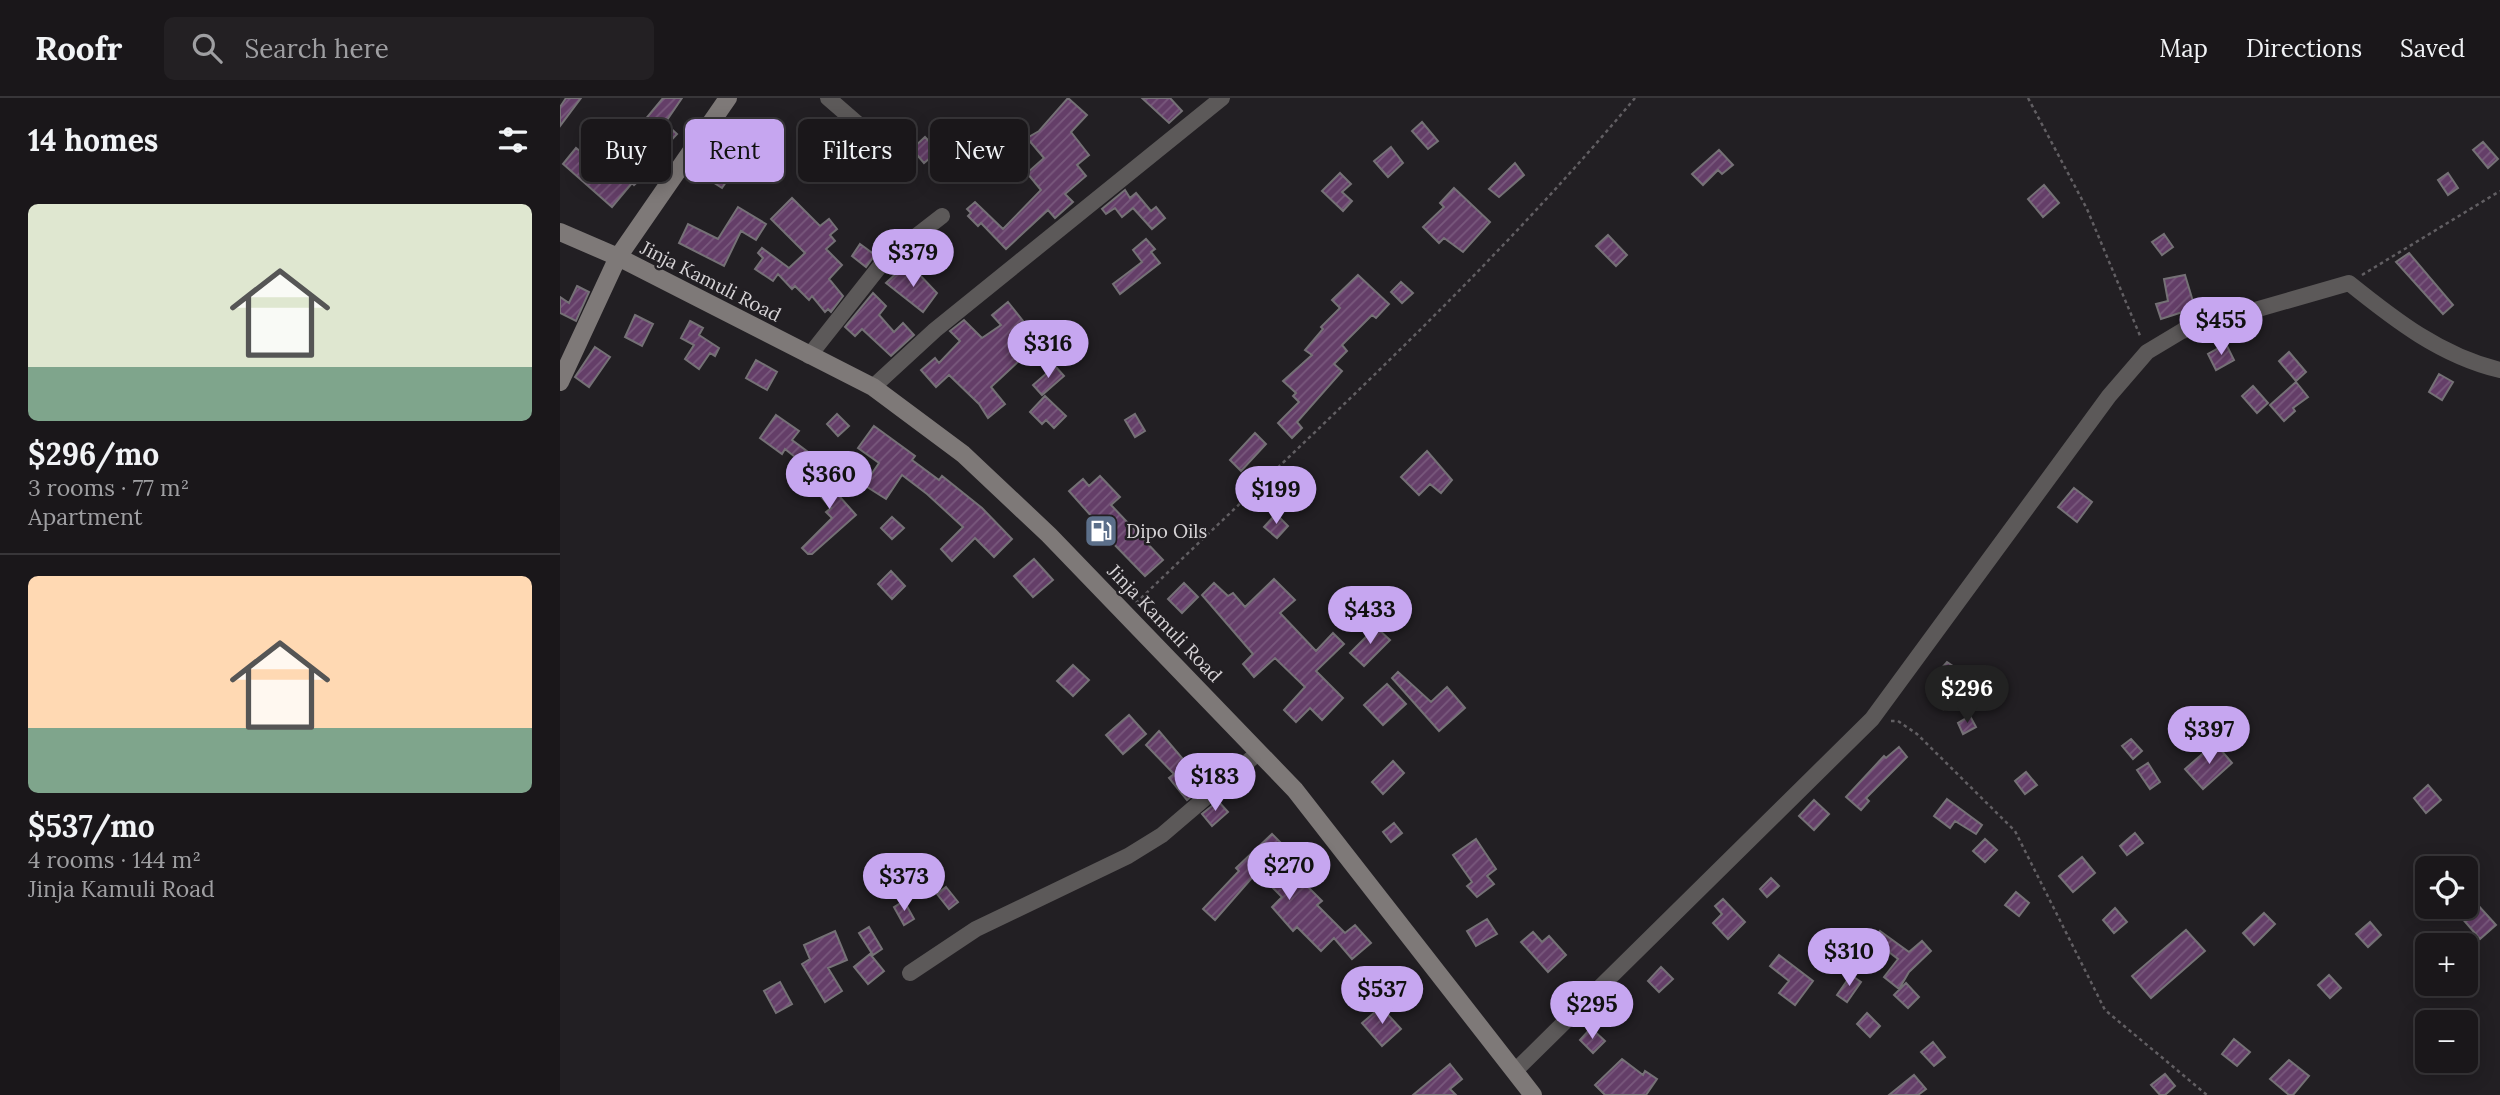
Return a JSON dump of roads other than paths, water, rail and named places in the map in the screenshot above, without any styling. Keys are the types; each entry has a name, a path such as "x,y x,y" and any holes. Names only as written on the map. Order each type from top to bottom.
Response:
{"main road":[{"path":"560,382 618,257 728,98"},
{"name":"Jinja Kamuli Road","path":"560,232 618,257 873,387 963,454 1126,613 1295,790 1397,916 1533,1095"}],"street":[{"path":"828,98 852,119"},
{"path":"873,387 935,330 1222,98"},
{"path":"809,356 884,261 942,216"},
{"path":"1515,1071 1872,719 2109,396 2147,352 2182,331 2349,284 2402,325 2432,344 2500,370"},
{"path":"910,973 976,929 1128,856 1162,835 1259,752"}],"place":[{"name":"Dipo Oils","path":"1101,531"}]}
